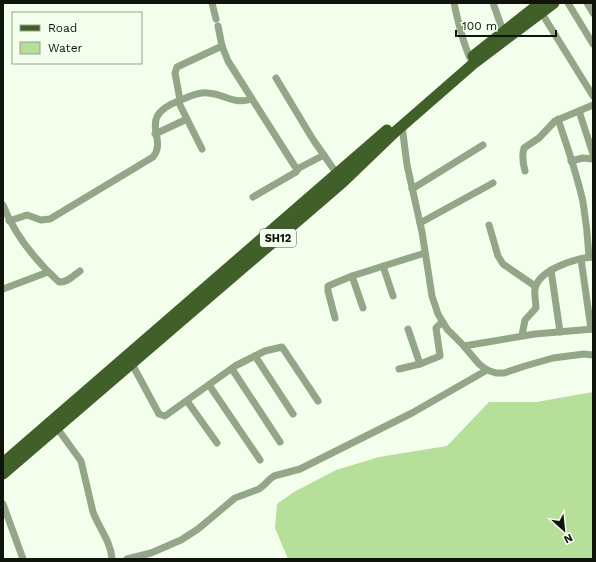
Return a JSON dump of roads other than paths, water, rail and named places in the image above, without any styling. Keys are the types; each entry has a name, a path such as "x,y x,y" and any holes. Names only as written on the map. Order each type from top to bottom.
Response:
{"main road":[{"name":"SH12","path":"3,474 343,182 402,126 473,64 541,8 554,3"},
{"path":"3,463 470,58 503,31 541,8"}],"street":[{"path":"212,3 222,46 228,61 294,165 296,168 299,168"},
{"path":"454,3 458,24 470,58"},
{"path":"493,3 503,31"},
{"path":"568,3 593,44"},
{"path":"587,3 593,13"},
{"path":"541,8 593,96"},
{"path":"202,149 179,100 174,73 176,67 222,46"},
{"path":"276,78 312,138 337,174"},
{"path":"9,221 26,215 41,220 50,219 153,157 158,148 156,119 159,112 179,100 197,94 208,93 238,102 252,99"},
{"path":"525,171 523,160 524,148 539,138 551,124 558,119 593,105"},
{"path":"579,111 593,154"},
{"path":"156,134 187,119"},
{"path":"522,335 525,320 536,308 535,286 537,282 551,270 560,265 591,257 585,213 558,119"},
{"path":"402,126 406,165 420,223 432,296 442,322 479,364 487,370 496,373 504,373 553,358 584,354 593,355"},
{"path":"412,189 483,145"},
{"path":"253,197 296,172 299,168 324,155"},
{"path":"571,161 588,158 593,159"},
{"path":"420,223 493,183"},
{"path":"3,205 9,221 30,253 59,282 63,282 80,271"},
{"path":"489,226 498,256 503,264 535,286"},
{"path":"335,318 328,286 352,276 425,253"},
{"path":"464,346 522,335 592,329 581,259"},
{"path":"383,266 393,296"},
{"path":"551,270 560,332"},
{"path":"3,289 48,272"},
{"path":"352,276 363,308"},
{"path":"399,369 420,364 440,356 436,328 442,322"},
{"path":"408,329 420,364"},
{"path":"132,364 159,414 165,416 232,369 265,351 282,347 318,401"},
{"path":"255,356 293,414"},
{"path":"232,369 280,442"},
{"path":"127,559 151,553 181,540 198,530 235,498 259,489 274,476 300,469 412,413 487,370"},
{"path":"209,385 260,460"},
{"path":"187,401 217,444"},
{"path":"57,428 81,461 93,512 110,547 112,559"},
{"path":"3,504 23,559"}],"water":[{"path":"593,392 593,559 288,559 275,528 277,504 294,492 336,470 379,457 447,446 489,402 536,402"}]}
